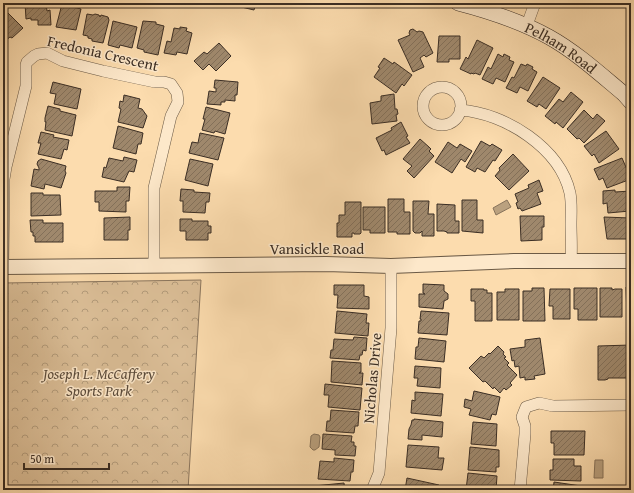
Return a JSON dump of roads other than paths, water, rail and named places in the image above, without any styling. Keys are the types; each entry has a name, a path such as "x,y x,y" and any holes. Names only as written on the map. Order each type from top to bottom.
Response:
{"main road":[{"name":"Pelham Road","path":"458,3 527,25 550,37 629,94"}],"street":[{"path":"527,25 535,3"},
{"name":"Fredonia Crescent","path":"3,267 4,179 6,167 26,86 26,65 30,58 42,53 50,54 56,59 103,71 155,82 168,82 174,86 178,102 171,116 154,188 154,265"},
{"path":"460,110 481,113 511,125 529,137 552,157 565,177 571,200 571,260"},
{"name":"Vansickle Road","path":"3,267 326,264 391,266 514,261 631,261"},
{"name":"Nicholas Drive","path":"372,490 380,465 391,328 391,266"},
{"path":"520,490 525,434 525,426 522,417 526,407 539,403 553,406 631,405"}],"park label":[{"name":"Joseph L. McCaffery Sports Park","path":"99,382"}]}
